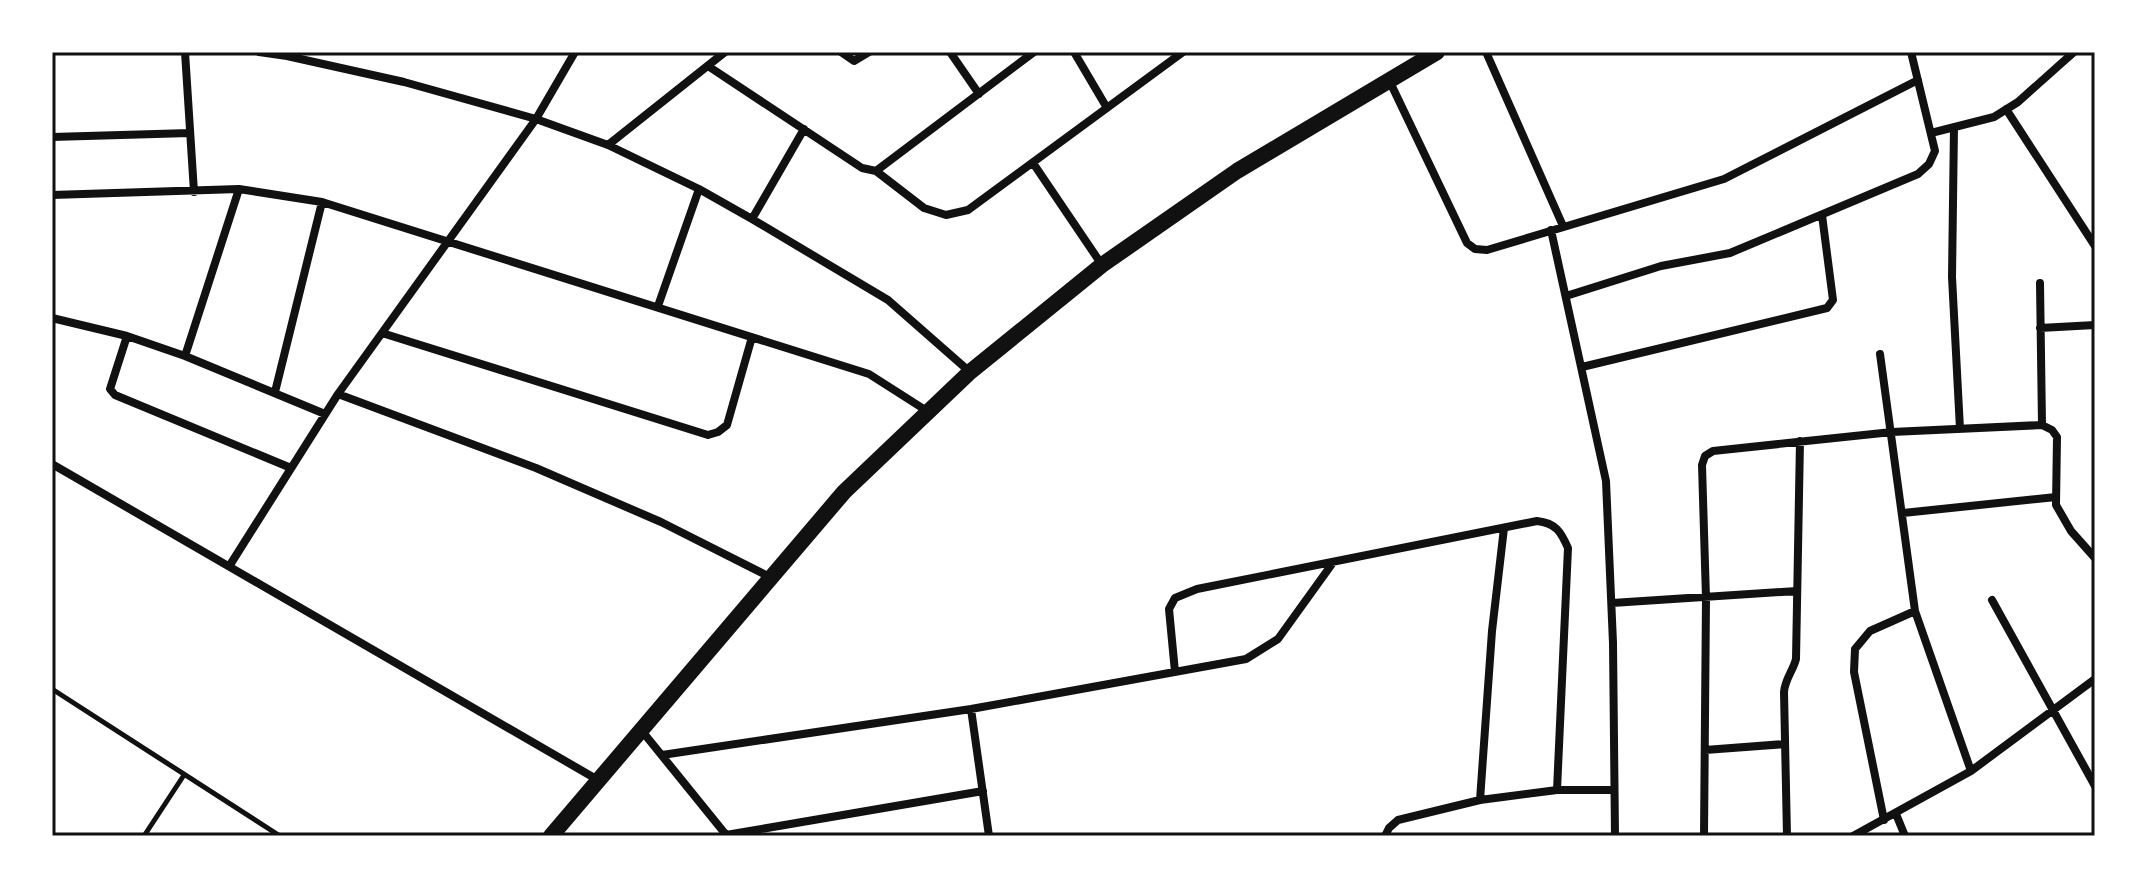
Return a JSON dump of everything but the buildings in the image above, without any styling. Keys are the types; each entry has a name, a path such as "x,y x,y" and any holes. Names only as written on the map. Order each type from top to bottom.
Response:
{"main road":[{"path":"551,836 844,492 970,372 1102,265 1237,171 1433,53"}],"street":[{"path":"185,52 194,192"},
{"path":"259,52 404,82 536,119 608,145 699,189 888,300 970,372"},
{"path":"230,565 338,394 536,119 575,52"},
{"path":"608,145 725,52"},
{"path":"841,52 854,61 869,52"},
{"path":"950,52 979,94"},
{"path":"876,171 1034,52"},
{"path":"1074,52 1107,108"},
{"path":"708,66 862,168 876,171 924,208 946,215 968,210 1183,52"},
{"path":"1486,52 1563,226"},
{"path":"1566,296 1661,266 1730,253 1918,174 1929,164 1935,151 1911,52"},
{"path":"1931,133 1994,117 2074,52"},
{"path":"1389,80 1467,243 1475,249 1487,250 1724,179 1918,80"},
{"path":"2006,109 2094,243"},
{"path":"1954,127 1952,277 1960,429"},
{"path":"752,219 804,129"},
{"path":"52,137 190,133"},
{"path":"1033,163 1102,265"},
{"path":"185,356 239,189"},
{"path":"52,195 239,189 322,202 869,374 927,411"},
{"path":"658,306 699,189"},
{"path":"275,392 322,202"},
{"path":"1582,367 1827,308 1833,300 1822,215"},
{"path":"1551,230 1606,481 1612,603 1615,836"},
{"path":"2040,283 2042,425"},
{"path":"52,318 127,336 185,356 325,414"},
{"path":"2040,328 2095,325"},
{"path":"382,333 708,435 727,425 752,337"},
{"path":"127,336 110,389 115,395 291,468"},
{"path":"1880,354 1915,611 1971,771"},
{"path":"338,394 536,468 661,522 770,577"},
{"path":"1704,836 1706,598 1702,465 1705,456 1713,451 1892,432 2042,425 2057,437 2056,505 2071,531 2095,558"},
{"path":"1787,836 1784,692 1785,681 1792,673 1796,659 1800,441"},
{"path":"52,464 599,781"},
{"path":"1903,513 2056,497"},
{"path":"1175,672 1169,609 1175,598 1197,589 1537,521 1550,523 1560,532 1568,548 1557,790"},
{"path":"1480,800 1492,631 1504,528"},
{"path":"662,755 971,709 1246,659 1278,639 1332,564"},
{"path":"1612,603 1797,591"},
{"path":"1992,600 2095,786"},
{"path":"1884,820 1854,672 1855,649 1870,631 1915,611"},
{"path":"1853,836 1971,771 2095,679"},
{"path":"971,709 989,836"},
{"path":"642,730 726,836 983,791"},
{"path":"1705,750 1785,744"},
{"path":"1385,836 1398,820 1480,800 1557,790 1613,790"},
{"path":"1896,814 1905,836"}],"lane":[{"path":"52,689 280,836"},
{"path":"144,836 184,775"}]}
